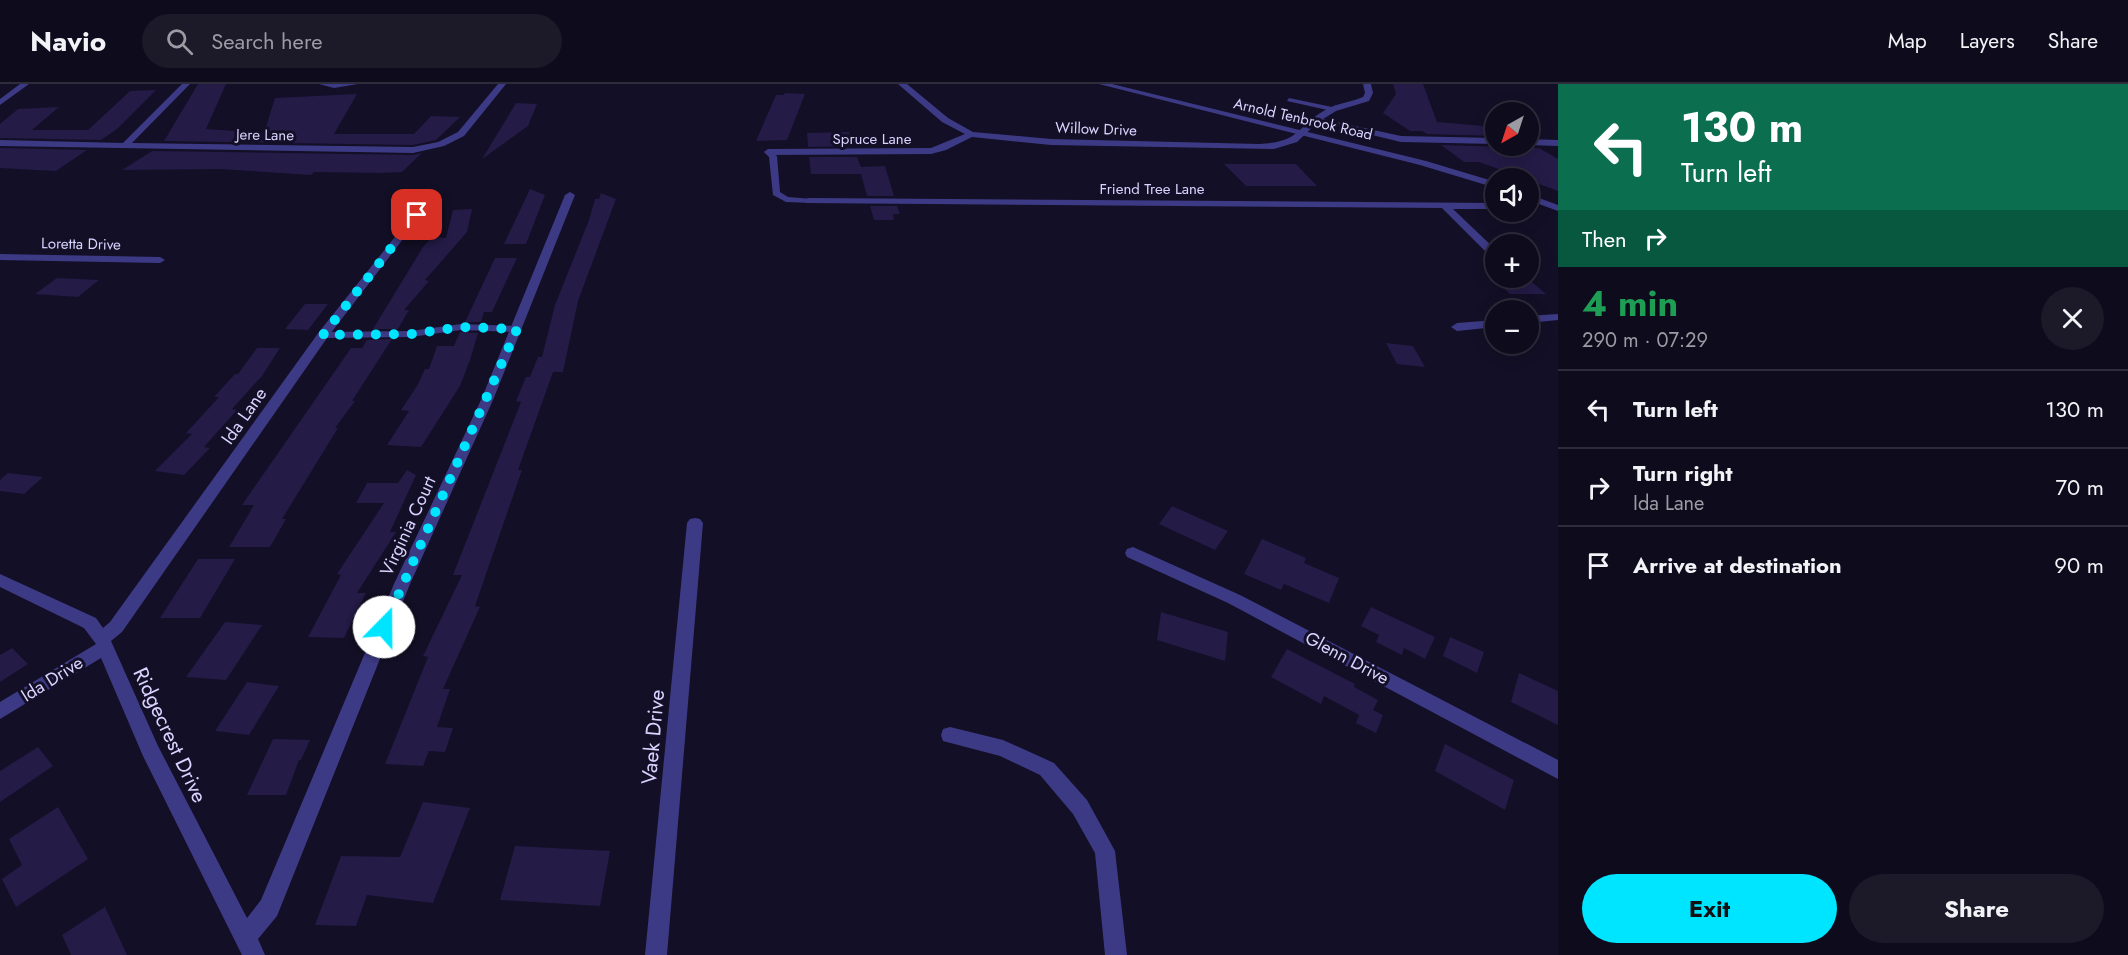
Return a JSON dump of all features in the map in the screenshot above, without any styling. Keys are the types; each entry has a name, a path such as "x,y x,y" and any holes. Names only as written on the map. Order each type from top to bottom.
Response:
{"street":[{"path":"0,103 25,84"},
{"path":"124,147 186,84"},
{"path":"323,84 334,86 354,84"},
{"name":"Jere Lane","path":"0,143 124,147 413,150 441,144 461,134 502,84"},
{"name":"Willow Drive","path":"902,84 945,120 971,134 1051,142 1287,146 1332,109"},
{"name":"Arnold Tenbrook Road","path":"1104,84 1423,163 1485,182"},
{"path":"1332,109 1365,99 1369,93 1367,84"},
{"path":"1318,120 1401,139 1485,141"},
{"name":"Spruce Lane","path":"768,152 931,151 943,148 971,134"},
{"path":"1539,142 1558,143"},
{"name":"Virginia Court","path":"246,936 269,908 402,584 487,400 570,195"},
{"name":"Friend Tree Lane","path":"809,201 1485,206"},
{"path":"1539,202 1558,208"},
{"path":"1446,207 1485,245"},
{"name":"Ida Lane","path":"104,643 323,335 417,215"},
{"name":"Loretta Drive","path":"0,257 160,260"},
{"path":"1539,319 1558,317"},
{"path":"1457,327 1485,324"},
{"name":"Vaek Drive","path":"656,955 695,523"},
{"name":"Glenn Drive","path":"1133,554 1234,599 1558,770"},
{"name":"Ridgecrest Drive","path":"0,580 90,622 104,643 150,750 254,955"},
{"name":"Ida Drive","path":"0,711 104,643"},
{"path":"950,735 1003,748 1047,769 1080,807 1105,851 1116,955"}],"lane":[{"path":"1288,100 1332,109"},
{"path":"768,152 773,156 776,194 786,199 809,201"},
{"path":"323,335 411,334 461,327 517,329"}],"building":[{"path":"198,84 226,84 206,129 264,133 275,98 357,94 334,134 414,134 431,116 460,117 436,140 413,145 164,141"},
{"path":"1393,84 1423,84 1437,122 1485,126 1485,136 1427,134 1422,131 1410,131 1383,113 1396,94"},
{"path":"156,90 117,129 101,140 0,138 0,124 18,109 59,107 32,130 88,130 130,91"},
{"path":"805,94 787,140 756,141 776,95"},
{"path":"516,103 537,104 528,126 482,159"},
{"path":"849,132 854,146 808,147 807,133"},
{"path":"1441,145 1485,146 1485,156 1539,156 1539,148 1558,159 1558,191 1539,184 1539,168 1495,168 1479,162 1464,162"},
{"path":"0,148 87,150 56,171 0,168"},
{"path":"152,151 413,155 422,153 402,172 314,172 311,175 220,169 122,170"},
{"path":"809,157 857,157 861,167 885,166 894,196 867,196 861,174 811,174"},
{"path":"1224,164 1296,164 1317,186 1246,186"},
{"path":"530,189 545,195 526,244 504,244"},
{"path":"601,193 616,199 578,301 563,372 553,372 518,470 522,470 475,606 480,607 443,689 450,689 437,727 453,728 445,752 429,751 423,766 385,764 428,657 423,656 462,575 453,575 521,402 516,401 526,377 530,377 538,357 542,357 555,305 589,220 595,199 599,199"},
{"path":"870,206 897,206 900,214 893,214 894,220 874,220"},
{"path":"472,209 467,232 425,280 429,281 404,310 409,310 398,329 373,329 423,247 432,237 446,238 453,210"},
{"path":"495,258 517,258 492,312 484,312 481,322 465,322"},
{"path":"57,278 99,280 78,297 35,294"},
{"path":"1503,288 1539,288 1546,294 1510,294"},
{"path":"305,304 328,304 308,330 285,329"},
{"path":"460,332 478,333 470,360 460,386 421,447 387,445 409,411 401,410 425,369 429,369 437,346 454,346"},
{"path":"392,339 352,401 355,401 335,428 338,428 282,519 286,519 270,547 229,547 254,505 242,505 351,348 362,348 367,340"},
{"path":"1386,343 1413,346 1425,367 1397,364"},
{"path":"257,348 280,348 262,376 232,409 237,410 204,447 210,448 184,475 155,471 192,434 186,433 219,397 214,397 235,374 238,374"},
{"path":"407,470 416,475 390,532 396,532 357,593 366,593 344,638 308,637 341,575 337,574 384,503 356,503 367,483 398,483"},
{"path":"8,473 43,477 24,494 0,491 0,480"},
{"path":"1172,506 1228,531 1215,550 1159,524"},
{"path":"1262,539 1306,558 1304,563 1339,578 1329,603 1284,584 1281,590 1244,574"},
{"path":"198,559 235,559 200,618 160,618"},
{"path":"1371,607 1435,637 1425,659 1404,648 1402,655 1376,642 1379,635 1361,626"},
{"path":"1161,612 1228,632 1225,661 1157,640"},
{"path":"225,622 262,625 226,680 186,677"},
{"path":"1450,637 1484,652 1477,673 1443,656"},
{"path":"12,648 28,664 0,682 0,655"},
{"path":"1287,649 1355,684 1354,687 1378,700 1373,710 1383,715 1376,733 1356,723 1359,715 1324,696 1321,704 1271,677"},
{"path":"1519,673 1558,691 1558,725 1511,702"},
{"path":"247,682 279,686 249,735 215,731"},
{"path":"273,739 310,740 299,760 286,795 247,795"},
{"path":"1445,744 1514,780 1505,810 1435,771"},
{"path":"38,747 53,766 0,802 0,771"},
{"path":"423,802 470,808 433,903 367,895 356,926 315,925 341,856 400,857"},
{"path":"58,807 88,859 16,907 2,879 22,865 9,839"},
{"path":"515,846 610,851 600,906 500,900"},
{"path":"105,907 127,955 71,955 62,935"}],"route":[{"path":"384,627 517,329 461,327 411,334 323,335 417,215"}]}
